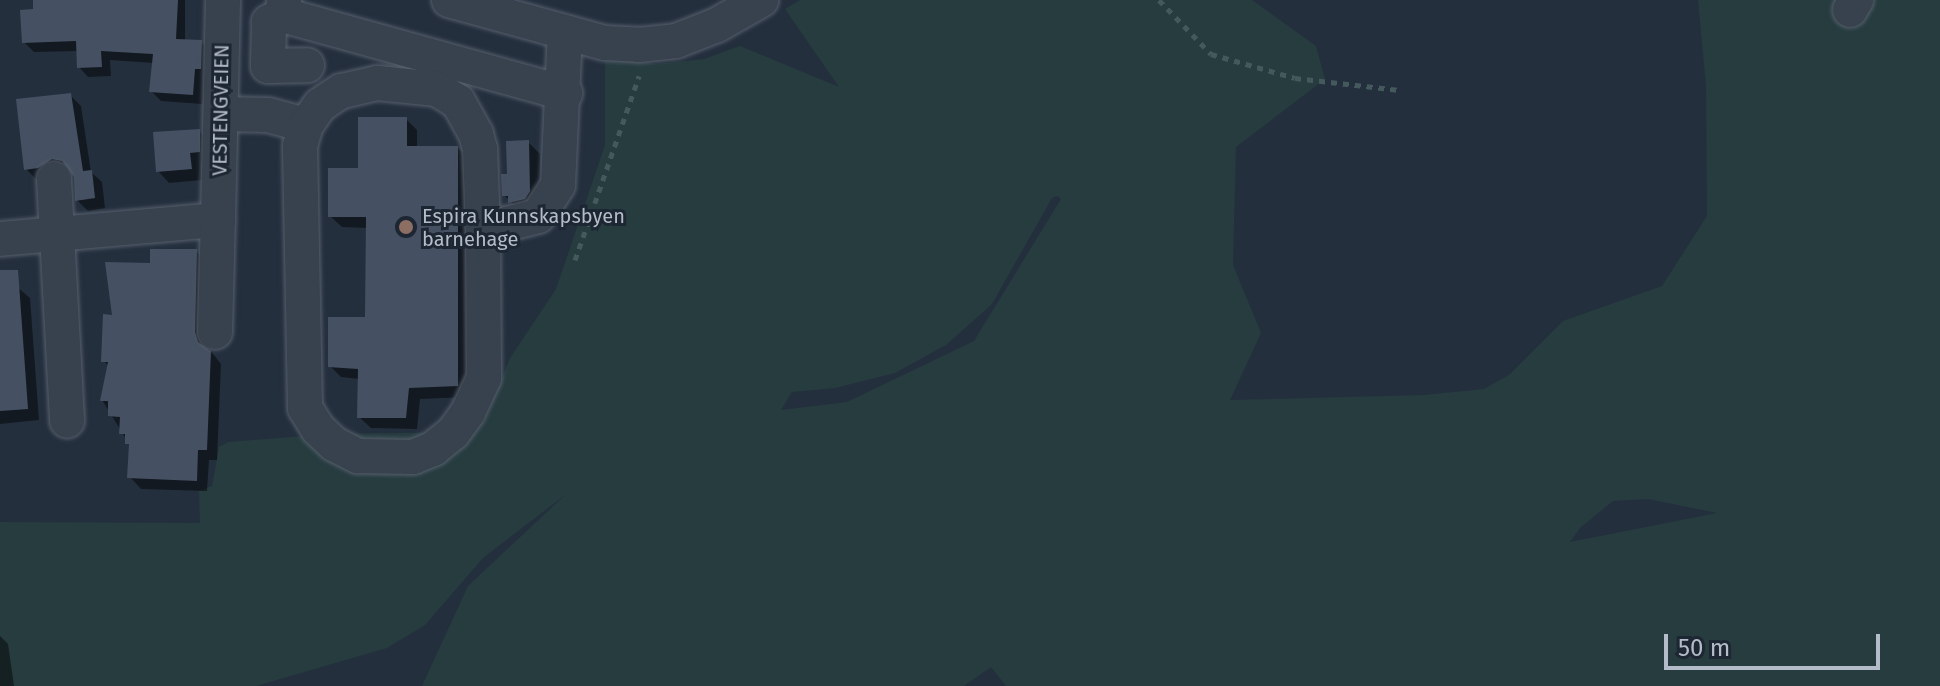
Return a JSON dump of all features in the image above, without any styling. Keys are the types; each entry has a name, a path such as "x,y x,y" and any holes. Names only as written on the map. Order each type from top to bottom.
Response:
{"street":[{"name":"VESTENGVEIEN","path":"215,332 223,0"},
{"path":"449,0 605,43 676,41 716,11 761,0"},
{"path":"307,65 268,66 269,22 283,8 565,93"},
{"path":"483,230 538,216 550,200 562,167 565,32"},
{"path":"377,83 437,89 458,102 476,134 483,230 484,378 468,412 453,433 433,449 413,457 358,456 334,444 318,429 305,408 300,146 306,125 320,105 341,91 377,83"},
{"path":"221,114 268,115 306,125"},
{"path":"54,179 67,421"},
{"path":"0,239 218,220"}],"path":[{"path":"1159,0 1211,54 1295,78 1399,90"},
{"path":"575,260 652,43"}],"green space":[{"path":"800,0 1252,0 1316,46 1325,79 1236,147 1233,265 1261,333 1230,400 1424,395 1484,389 1509,375 1563,321 1662,286 1707,216 1706,86 1698,0 1940,0 1940,686 1006,686 991,667 964,686 422,686 468,586 565,495 483,558 425,625 387,648 256,686 0,686 0,522 200,523 199,491 212,486 219,447 228,442 331,434 467,432 484,422 510,358 556,289 605,145 605,55 656,64 704,59 740,46 839,87 785,9","holes":["1057,196 1061,199 974,341 847,402 781,410 792,392 835,388 895,373 946,345 992,304 1052,198","1648,499 1717,513 1570,542 1580,528 1613,501"]}],"building":[{"path":"33,0 178,0 176,39 202,40 201,69 195,69 193,95 149,92 153,54 101,51 102,67 77,68 76,41 22,43 20,10 33,9"},
{"path":"71,93 83,171 92,170 95,198 75,201 74,177 62,161 52,159 38,168 24,170 16,99"},
{"path":"358,117 407,117 407,146 458,146 458,386 409,388 406,418 357,418 358,369 328,367 328,317 365,317 366,217 328,217 328,168 358,168"},
{"path":"200,129 200,152 190,153 192,169 156,172 153,132"},
{"path":"529,140 530,191 525,199 508,203 508,196 502,196 501,174 507,174 506,141"},
{"path":"150,249 197,249 195,332 198,342 211,351 207,450 198,450 197,481 127,478 129,444 125,444 125,434 119,434 120,417 108,416 108,401 100,401 108,362 101,362 103,314 112,315 105,262 150,263"},
{"path":"0,270 18,270 28,409 0,411"}],"place":[{"name":"Espira Kunnskapsbyen barnehage","path":"406,227"}]}
